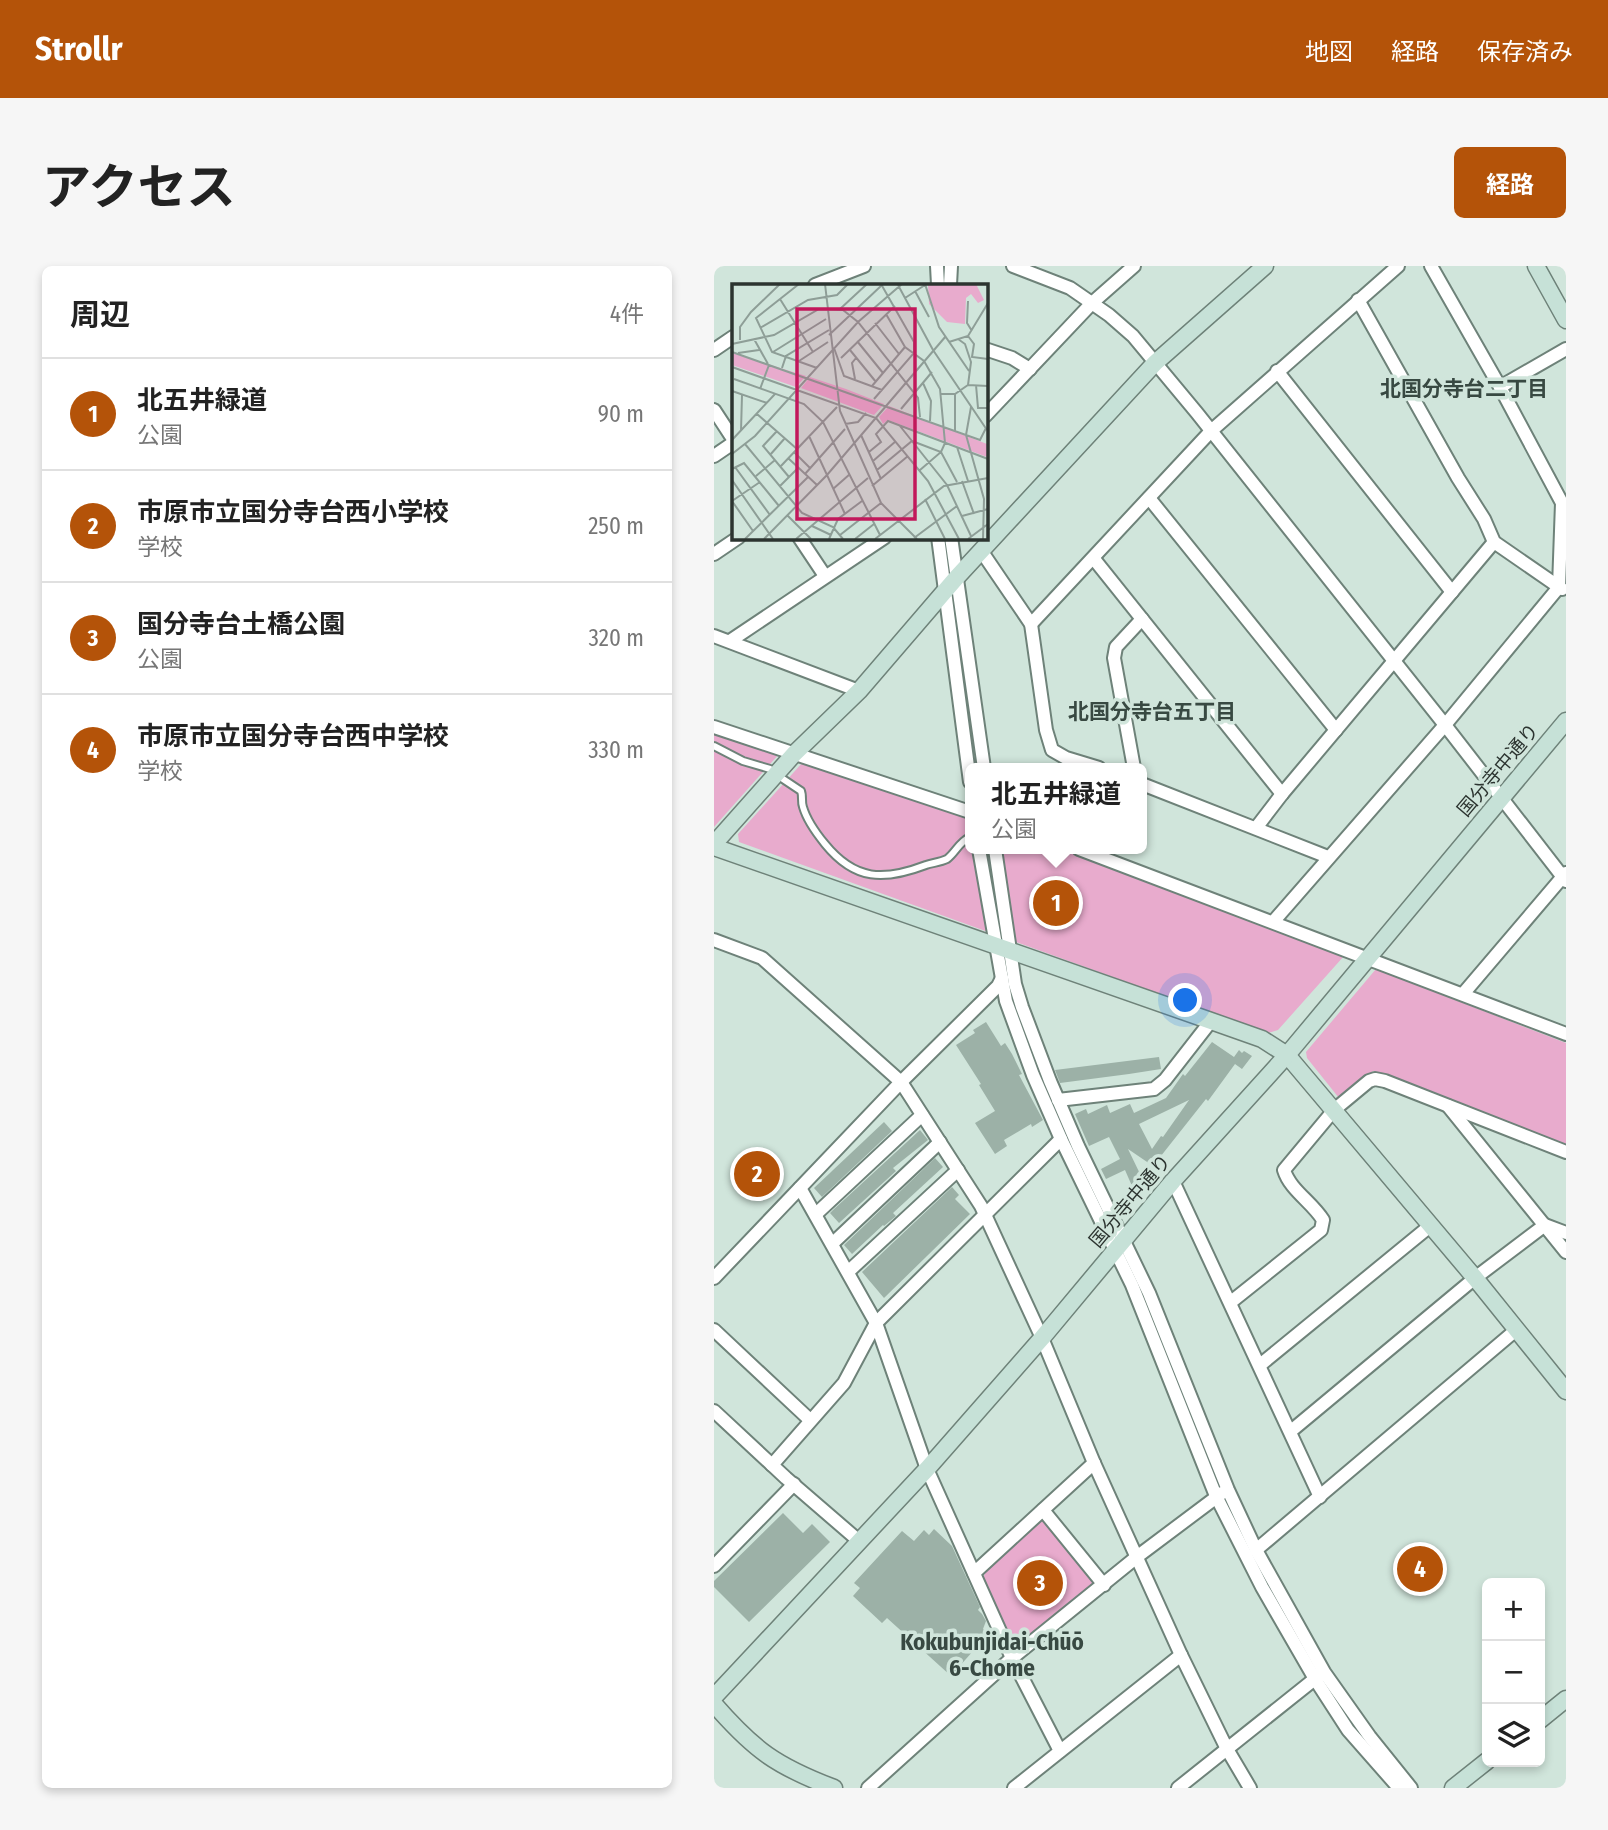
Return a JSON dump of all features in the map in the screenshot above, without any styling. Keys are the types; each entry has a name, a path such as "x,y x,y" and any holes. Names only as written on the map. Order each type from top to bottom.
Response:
{"street":[{"path":"818,284 864,266"},
{"path":"937,266 937,284"},
{"path":"950,266 950,284"},
{"path":"987,414 1092,303 1134,266"},
{"path":"1265,266 1155,363 957,577 859,691 794,754 714,845 1262,1039 1287,1055 1475,1278 1566,1391"},
{"path":"1031,624 1211,431 1398,266"},
{"path":"1273,922 1563,589 1562,503 1431,266"},
{"path":"1536,266 1566,320"},
{"path":"1023,267 1070,288 1109,315 1133,336 1565,877 1463,994"},
{"path":"1358,300 1484,519 1494,542 1563,589"},
{"path":"714,350 732,338"},
{"path":"1500,387 1566,349"},
{"path":"987,350 1012,358 1030,369"},
{"path":"1277,371 1451,592"},
{"path":"714,410 732,439"},
{"path":"714,456 732,442"},
{"path":"1149,498 1336,730"},
{"path":"714,554 736,539"},
{"path":"800,539 825,576"},
{"path":"730,641 882,539"},
{"path":"938,539 967,763"},
{"path":"951,539 983,763"},
{"path":"1256,828 1393,660 1494,542"},
{"path":"982,552 1031,624 1046,730 1052,750 1082,763"},
{"path":"1094,559 1282,794"},
{"path":"1133,763 1114,658 1116,647 1142,619"},
{"path":"714,636 859,691"},
{"name":"国分寺中通り","path":"714,1697 927,1469 1042,1338 1173,1181 1287,1055 1566,721"},
{"path":"714,727 965,810"},
{"path":"1147,786 1328,857"},
{"path":"980,854 1003,948 1022,1007 1058,1100 1120,1245 1132,1285 1216,1496 1262,1587 1319,1675 1411,1788"},
{"path":"995,854 1003,948 1002,978 1006,1001 1061,1139 1149,1293 1228,1490 1319,1675 1348,1730 1399,1788"},
{"path":"1092,854 1566,1034"},
{"path":"714,940 762,958 901,1082 981,1206 1181,1655 1227,1749 1250,1788"},
{"path":"714,1278 901,1082 998,986 1002,978"},
{"path":"1058,1100 1154,1089 1165,1080 1211,1021"},
{"path":"1231,1302 1321,1230 1323,1220 1287,1180 1284,1170 1334,1110 1368,1081 1385,1081 1566,1152"},
{"path":"1448,1105 1566,1252"},
{"path":"816,1214 922,1115"},
{"path":"772,1465 844,1383 876,1323 1061,1139"},
{"path":"833,1243 940,1142"},
{"path":"849,1271 958,1170"},
{"path":"1173,1181 1320,1497"},
{"path":"800,1188 876,1323 927,1469 1012,1658 1060,1752"},
{"path":"1545,1225 1566,1233"},
{"path":"1291,1432 1475,1278 1545,1225"},
{"path":"1260,1365 1430,1226"},
{"path":"714,1330 810,1420"},
{"path":"1256,1550 1516,1330"},
{"path":"716,1417 859,1541"},
{"path":"974,1573 1094,1463"},
{"path":"714,1566 794,1484"},
{"path":"867,1788 1012,1658 1138,1556 1216,1496 1228,1490"},
{"path":"1043,1510 1104,1585"},
{"path":"1014,1788 1181,1655"},
{"path":"1178,1788 1319,1675"},
{"path":"1545,1716 1566,1699"},
{"path":"714,1704 751,1744 767,1757 806,1778 834,1788"},
{"path":"1453,1788 1482,1765"}],"lane":[{"path":"714,746 743,761 770,769"},
{"path":"783,779 801,791 803,807 811,826 835,856 861,873 891,876 909,873 947,859 965,839"}],"shaded area":[{"path":"714,732 779,754 714,827"},
{"path":"803,762 965,816 965,854 1076,854 1344,956 1278,1030 1268,1033 739,842 738,834"},
{"path":"1376,969 1566,1043 1566,1144 1373,1071 1339,1098 1307,1058 1306,1052"},
{"path":"1041,1519 1046,1519 1096,1581 1096,1585 1020,1647 1015,1645 983,1578 986,1571"}],"building":[{"path":"986,1022 1001,1046 1005,1043 1012,1054 1022,1074 1019,1075 1043,1120 1004,1140 1007,1146 995,1154 975,1123 995,1111 956,1045"},
{"path":"1212,1042 1234,1057 1239,1050 1252,1056 1242,1069 1235,1064 1208,1101 1206,1099 1153,1166 1128,1149 1143,1180 1132,1186 1125,1170 1106,1179 1101,1169 1120,1159 1109,1137 1089,1146 1075,1114 1086,1109 1088,1114 1107,1105 1110,1113 1130,1104 1134,1113 1166,1098 1183,1074 1185,1076","holes":["1189,1100 1163,1137 1161,1136 1152,1149 1139,1124"]},
{"path":"1159,1057 1161,1069 1060,1083 1055,1070"},
{"path":"884,1122 892,1131 822,1197 814,1188"},
{"path":"920,1130 928,1140 893,1168 896,1171 839,1223 830,1213"},
{"path":"935,1158 943,1167 893,1213 896,1216 852,1254 844,1245"},
{"path":"952,1187 959,1195 955,1199 970,1214 884,1298 862,1272"},
{"path":"783,1513 803,1533 812,1524 830,1542 749,1622 714,1587 714,1581"},
{"path":"934,1529 952,1546 980,1607 978,1610 986,1621 983,1629 988,1634 951,1676 887,1618 882,1623 853,1596 860,1588 854,1583 902,1531 914,1541 924,1530 929,1535"}],"place":[{"name":"北五井緑道","path":"1056,903"},
{"name":"市原市立国分寺台西小学校","path":"757,1174"},
{"name":"市原市立国分寺台西中学校","path":"1420,1569"},
{"name":"国分寺台土橋公園","path":"1040,1583"}],"district":[{"name":"北国分寺台二丁目","path":"1464,389"},
{"name":"北国分寺台五丁目","path":"1152,712"},
{"name":"Kokubunjidai-Chūō 6-Chome","path":"992,1655"}]}
